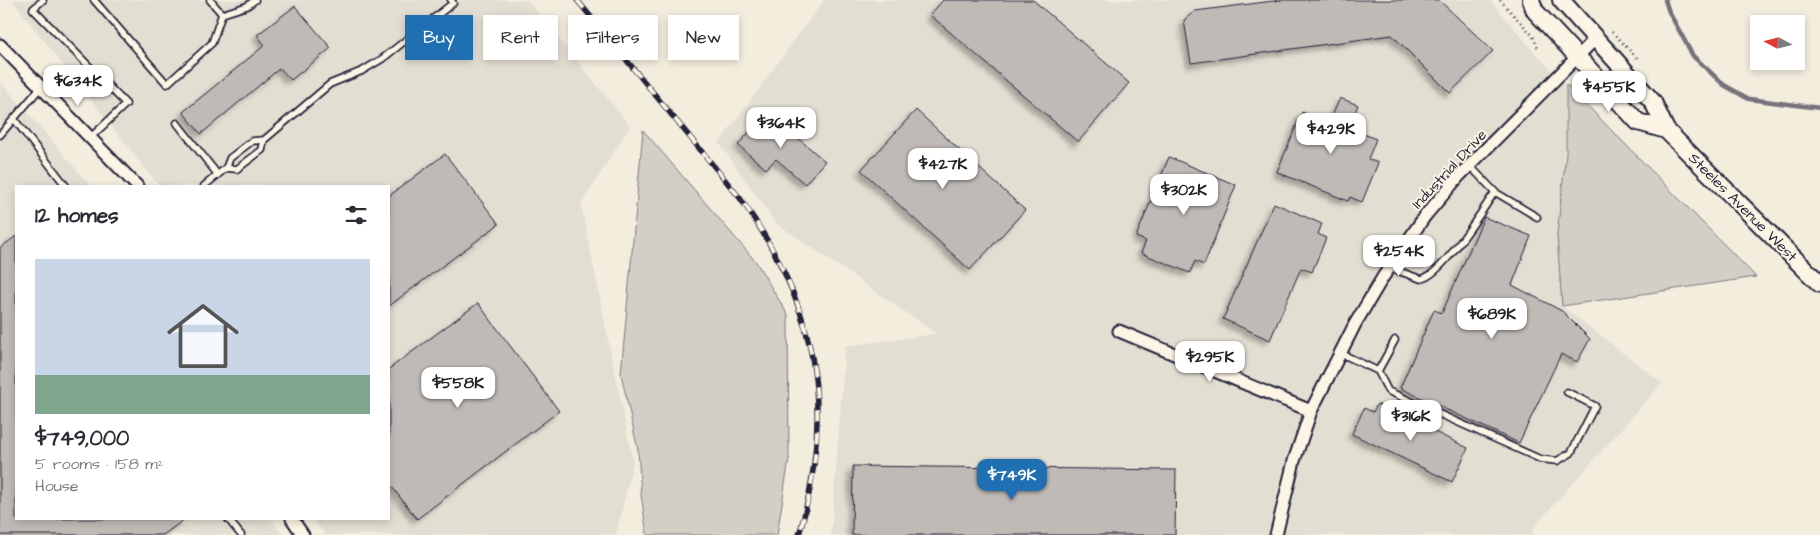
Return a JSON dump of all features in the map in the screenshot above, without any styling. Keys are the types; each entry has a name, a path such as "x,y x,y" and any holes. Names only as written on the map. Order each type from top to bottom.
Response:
{"main road":[{"name":"Steeles Avenue West","path":"1531,0 1535,11 1638,122 1666,130"},
{"name":"Steeles Avenue West","path":"1561,0 1653,102 1666,130 1820,284"}],"street":[{"name":"Industrial Drive","path":"1276,535 1294,461 1311,411 1355,324 1390,268 1425,216 1470,166 1596,38"},
{"path":"0,45 136,185"},
{"path":"1119,332 1311,411"},
{"path":"293,520 301,534"}],"lane":[{"path":"43,0 33,9 126,104 90,138"},
{"path":"94,0 167,84 212,43 222,14"},
{"path":"210,0 222,14"},
{"path":"222,14 247,6 255,0"},
{"path":"205,185 226,168 230,158 252,142 264,140 330,84 362,71 382,59 453,3 451,0"},
{"path":"0,136 41,87"},
{"path":"14,119 65,185"},
{"path":"177,123 218,175"},
{"path":"226,168 237,169 262,150 264,140"},
{"path":"1470,166 1495,192 1537,217"},
{"path":"1390,268 1421,279 1427,278 1448,258 1495,192"},
{"path":"1378,371 1395,340"},
{"path":"1340,352 1378,371 1388,391 1540,460 1557,461 1571,453 1595,406 1568,392"},
{"path":"229,520 241,535"}],"path":[{"path":"1500,0 1533,36 1539,51"},
{"path":"1582,92 1596,99"}],"shaded area":[{"path":"12,0 527,0 539,15 483,15 483,60 558,60 558,38 568,50 568,60 576,60 630,126 581,204 633,462 616,535 326,535 313,520 390,520 390,185 158,185"},
{"path":"824,0 1490,0 1537,55 1566,84 1562,306 1662,383 1534,527 1533,535 831,535 845,346 937,334 776,223 719,143"},
{"path":"0,81 90,185 15,185 15,520 272,520 282,535 0,535"},
{"path":"1566,84 1756,277 1562,306 1557,235 1566,154"},
{"path":"643,130 756,262 788,315 789,459 777,535 647,535 641,494 638,450 621,374"}],"building":[{"path":"943,0 1033,0 1129,83 1078,142 930,15"},
{"path":"1281,0 1439,0 1493,51 1450,93 1392,35 1191,63 1184,20 1195,11"},
{"path":"295,6 331,48 291,80 280,68 201,134 183,112 265,45 257,35"},
{"path":"1340,98 1358,105 1349,128 1376,139 1368,159 1378,163 1362,202 1350,197 1348,201 1277,172 1302,112 1329,123"},
{"path":"916,110 1025,210 970,270 861,170"},
{"path":"767,112 825,161 805,184 776,159 766,169 738,145"},
{"path":"445,154 499,224 390,305 390,195"},
{"path":"1169,157 1236,185 1204,265 1195,261 1190,273 1141,253 1146,241 1136,237"},
{"path":"1274,203 1322,224 1318,234 1326,238 1312,272 1301,268 1270,340 1223,319"},
{"path":"1484,217 1531,236 1512,285 1562,311 1590,339 1577,362 1561,354 1519,443 1400,388 1434,310 1442,313"},
{"path":"15,237 15,520 184,520 163,535 0,535 0,248"},
{"path":"478,303 559,411 417,519 390,484 390,368"},
{"path":"1377,404 1468,448 1452,482 1352,434 1364,408 1373,412"},
{"path":"853,466 1176,470 1175,535 852,535"}],"waterway":[{"path":"1665,0 1669,12 1693,56 1724,85 1749,99 1820,108"}],"railway":[{"path":"577,0 740,198 766,238 787,278 802,318 812,359 817,401 816,444 810,488 799,535"}]}
